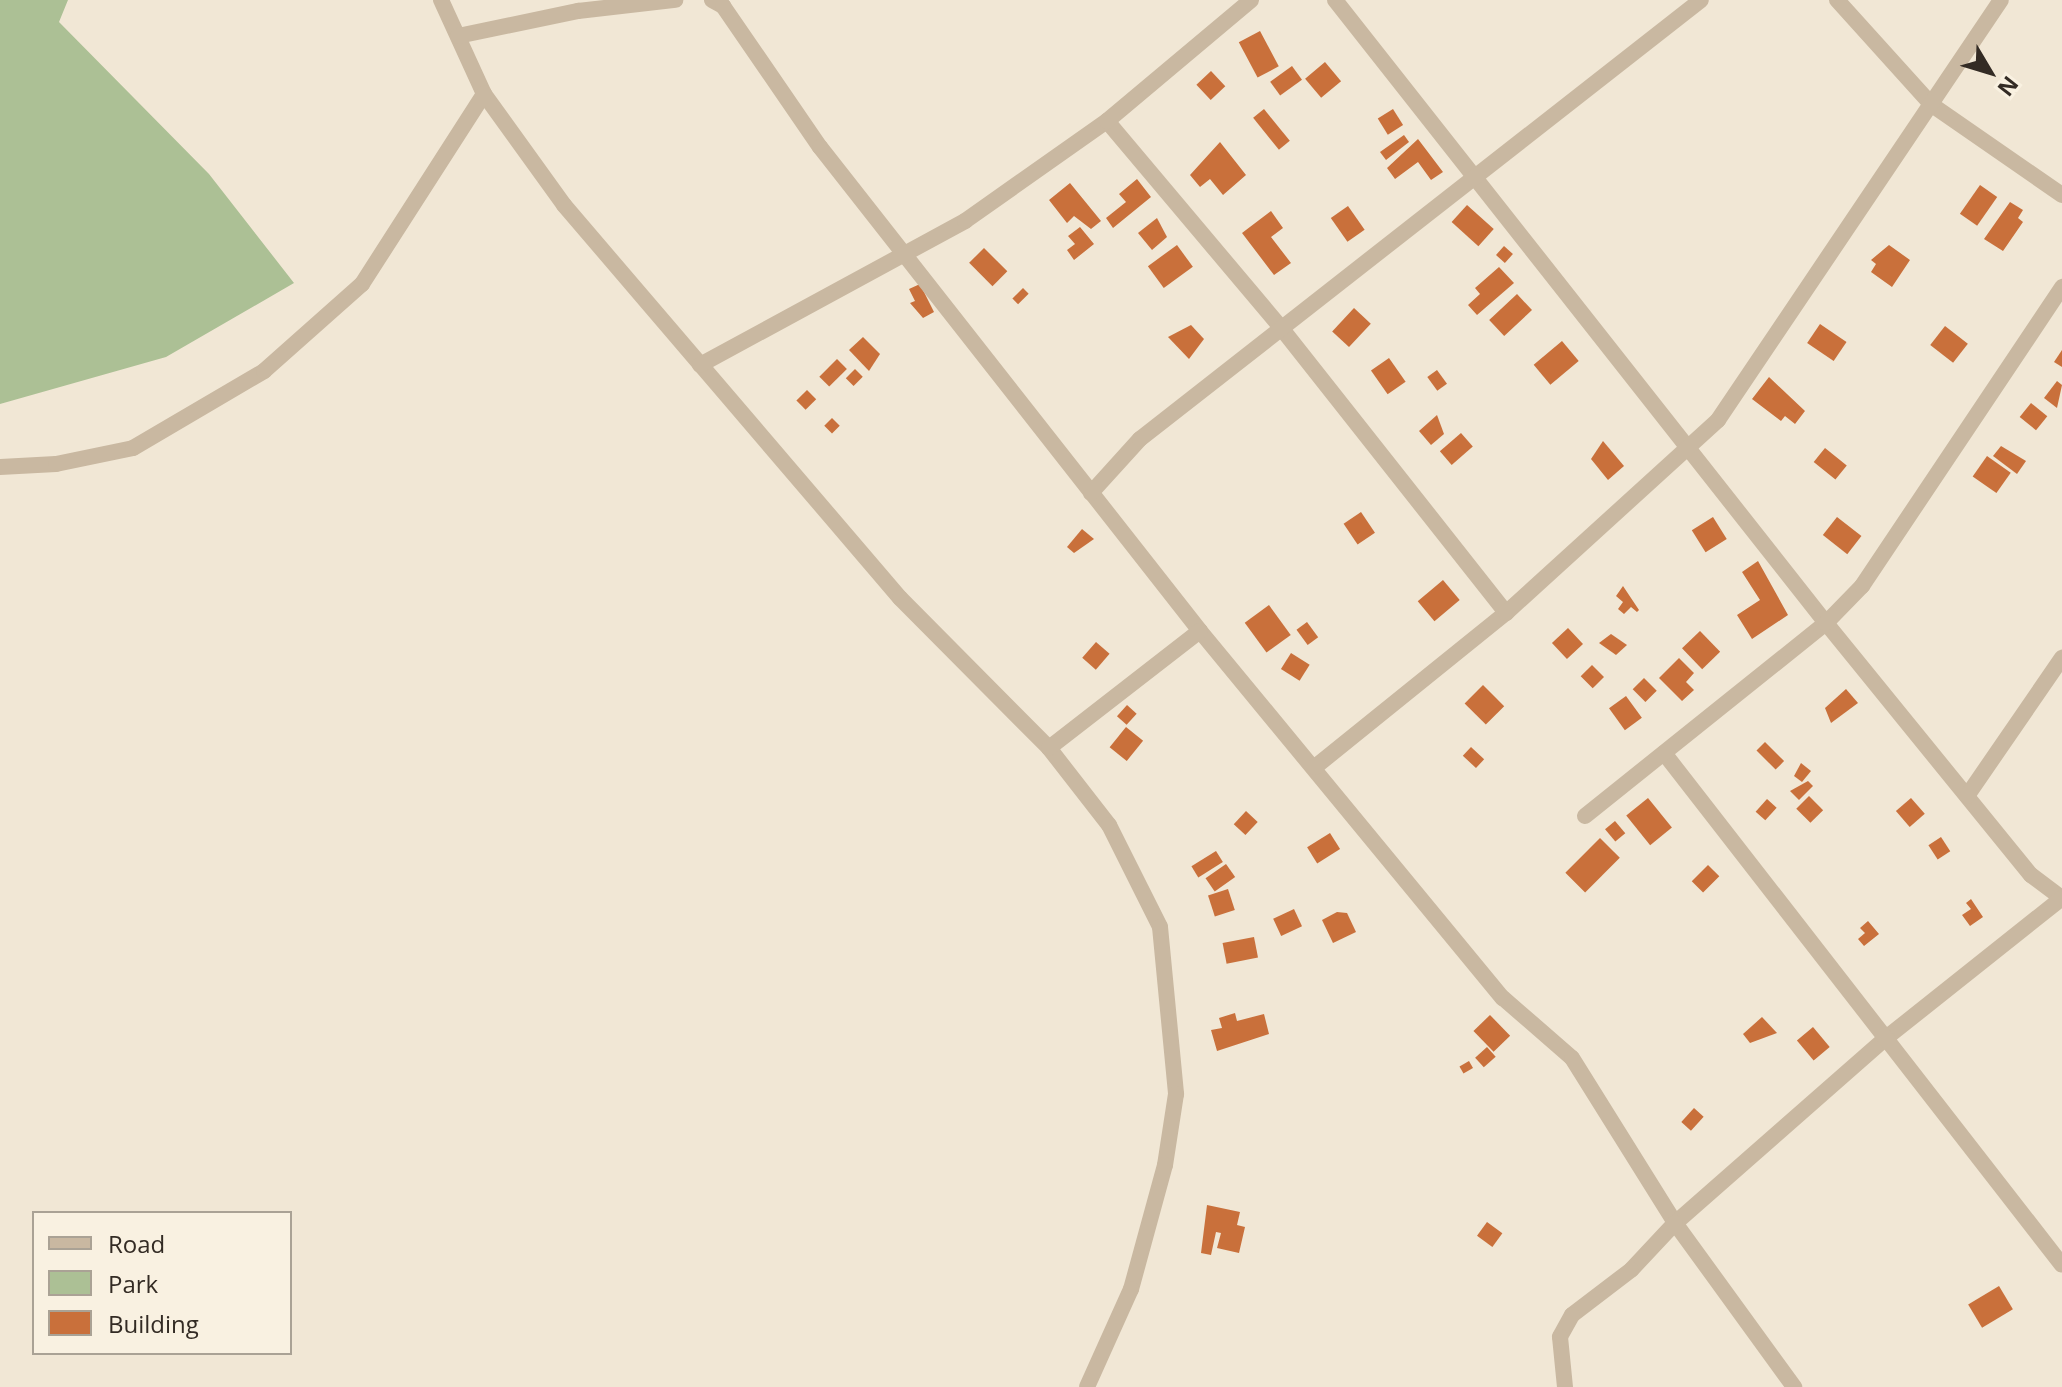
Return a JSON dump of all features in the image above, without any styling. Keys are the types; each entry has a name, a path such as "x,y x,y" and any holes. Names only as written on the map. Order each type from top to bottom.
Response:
{"street":[{"path":"441,0 484,94 564,205 900,598 1049,748 1109,825 1160,927 1176,1094 1165,1165 1131,1289 1087,1387"},
{"path":"458,36 578,11 675,0"},
{"path":"712,0 723,6 820,147 1200,631 1503,998 1572,1058 1675,1223 1794,1387"},
{"path":"700,365 965,221 1107,121 1251,0"},
{"path":"1335,0 1473,181 1692,447 1826,623 2031,875 2062,898 1887,1037 1675,1223 1631,1270 1572,1315 1560,1337 1565,1387"},
{"path":"1091,493 1140,439 1701,0"},
{"path":"1837,0 1932,105 2062,195"},
{"path":"1315,767 1506,613 1692,447 1718,420 2001,0"},
{"path":"0,467 56,464 133,448 264,371 362,284 484,94"},
{"path":"1107,121 1282,329 1506,613"},
{"path":"1585,816 1826,623 1862,586 2062,287"},
{"path":"1049,748 1200,631"},
{"path":"1967,796 2062,658"},
{"path":"1664,753 2062,1265"}],"green space":[{"path":"0,0 68,0 59,22 209,174 294,283 166,357 0,404"}],"building":[{"path":"1260,31 1279,66 1258,78 1239,42"},
{"path":"1325,62 1341,81 1321,98 1305,79"},
{"path":"1292,66 1302,80 1280,96 1270,82"},
{"path":"1211,71 1225,86 1211,100 1196,85"},
{"path":"1264,109 1290,141 1279,150 1253,118"},
{"path":"1393,109 1403,125 1388,135 1378,119"},
{"path":"1404,135 1409,142 1386,160 1380,152"},
{"path":"1418,139 1443,172 1431,180 1418,162 1395,179 1387,168"},
{"path":"1220,142 1246,175 1223,195 1210,179 1200,187 1190,175"},
{"path":"1137,179 1151,197 1113,228 1106,218 1126,202 1119,194"},
{"path":"1070,183 1101,221 1091,229 1074,216 1067,223 1049,200"},
{"path":"1980,185 1997,197 1977,226 1960,214"},
{"path":"2010,202 2023,210 2018,218 2023,222 2003,251 1984,239"},
{"path":"1467,205 1494,229 1478,246 1452,222"},
{"path":"1348,206 1365,230 1347,242 1331,218"},
{"path":"1271,211 1283,228 1271,237 1291,263 1274,275 1242,233"},
{"path":"1157,218 1167,237 1152,250 1138,233"},
{"path":"1080,227 1094,244 1074,260 1067,250 1075,244 1068,236"},
{"path":"1177,245 1193,267 1164,288 1148,266"},
{"path":"1889,245 1910,260 1892,287 1871,272 1876,264 1871,260"},
{"path":"1504,246 1513,254 1505,263 1496,255"},
{"path":"984,248 1007,271 992,286 969,263"},
{"path":"1499,267 1514,283 1477,315 1468,305 1480,294 1475,288"},
{"path":"920,284 934,312 923,318 910,303 915,301 909,289"},
{"path":"1023,288 1029,294 1018,304 1012,299"},
{"path":"1517,294 1532,310 1504,336 1489,320"},
{"path":"1354,308 1371,324 1349,347 1332,331"},
{"path":"1820,324 1847,342 1834,361 1807,343"},
{"path":"1191,325 1204,339 1189,359 1168,337"},
{"path":"1945,326 1968,344 1953,363 1930,345"},
{"path":"863,337 880,354 869,371 849,350"},
{"path":"1562,341 1579,361 1550,385 1534,365"},
{"path":"2062,350 2062,367 2054,362"},
{"path":"1389,358 1406,382 1388,394 1371,371"},
{"path":"837,359 847,369 829,387 819,377"},
{"path":"855,369 863,377 854,386 846,378"},
{"path":"1437,370 1447,384 1437,391 1427,377"},
{"path":"1769,377 1805,411 1795,424 1785,416 1781,421 1752,399"},
{"path":"2057,381 2062,385 2057,408 2044,398"},
{"path":"807,390 816,399 806,410 796,401"},
{"path":"2031,403 2047,416 2036,430 2020,417"},
{"path":"1437,415 1444,434 1431,445 1419,431"},
{"path":"832,418 840,426 832,434 824,426"},
{"path":"1461,433 1473,447 1452,465 1440,451"},
{"path":"1603,441 1624,466 1608,480 1591,459"},
{"path":"2001,446 2026,461 2017,474 1993,456"},
{"path":"1825,448 1847,466 1835,480 1814,462"},
{"path":"1987,456 2011,473 1996,493 1973,476"},
{"path":"1361,512 1375,533 1358,544 1344,524"},
{"path":"1713,517 1727,539 1706,552 1692,530"},
{"path":"1837,517 1861,536 1847,554 1823,535"},
{"path":"1082,529 1094,539 1074,553 1067,547"},
{"path":"1758,561 1788,615 1752,639 1737,615 1760,600 1742,572"},
{"path":"1443,580 1460,600 1434,621 1418,601"},
{"path":"1623,586 1639,610 1637,612 1631,607 1624,614 1618,609 1623,602 1616,596"},
{"path":"1269,605 1291,635 1266,653 1245,623"},
{"path":"1307,622 1318,637 1308,645 1296,630"},
{"path":"1568,628 1583,644 1567,659 1552,643"},
{"path":"1700,631 1720,652 1702,669 1682,648"},
{"path":"1611,634 1627,645 1616,655 1599,643"},
{"path":"1096,642 1110,654 1096,670 1082,658"},
{"path":"1291,653 1310,665 1300,681 1281,669"},
{"path":"1679,658 1694,673 1686,682 1694,690 1682,701 1659,678"},
{"path":"1592,665 1604,677 1593,688 1581,676"},
{"path":"1644,678 1657,691 1645,702 1633,689"},
{"path":"1483,685 1504,706 1486,725 1465,703"},
{"path":"1846,689 1858,703 1831,723 1825,708"},
{"path":"1626,696 1642,718 1625,730 1609,708"},
{"path":"1127,705 1137,714 1127,725 1117,716"},
{"path":"1126,727 1143,741 1127,761 1110,747"},
{"path":"1765,742 1784,761 1776,770 1757,750"},
{"path":"1471,747 1484,759 1476,768 1463,756"},
{"path":"1801,763 1811,771 1802,782 1794,776"},
{"path":"1808,781 1813,786 1799,800 1790,791"},
{"path":"1809,796 1823,810 1810,823 1796,809"},
{"path":"1648,798 1672,828 1650,845 1626,816"},
{"path":"1911,798 1925,814 1910,827 1896,811"},
{"path":"1767,799 1777,808 1765,820 1756,812"},
{"path":"1246,811 1258,822 1245,835 1234,824"},
{"path":"1615,821 1625,833 1615,842 1605,829"},
{"path":"1330,833 1340,849 1317,863 1307,847"},
{"path":"1941,837 1950,851 1938,859 1928,845"},
{"path":"1600,838 1620,858 1585,892 1565,873"},
{"path":"1216,851 1223,862 1198,877 1191,866"},
{"path":"1226,864 1235,877 1215,891 1206,878"},
{"path":"1708,865 1719,876 1703,893 1692,881"},
{"path":"1228,889 1235,910 1215,916 1208,895"},
{"path":"1971,899 1983,917 1970,926 1962,915 1971,909 1966,903"},
{"path":"1294,909 1302,926 1281,936 1273,919"},
{"path":"1337,912 1347,913 1356,932 1333,943 1322,920"},
{"path":"1868,921 1879,934 1864,946 1858,939 1865,933 1860,928"},
{"path":"1254,937 1258,958 1227,964 1223,943"},
{"path":"1235,1013 1237,1021 1264,1014 1269,1034 1217,1051 1211,1030 1222,1028 1219,1018"},
{"path":"1490,1015 1510,1036 1494,1052 1473,1031"},
{"path":"1762,1017 1777,1033 1750,1043 1743,1034"},
{"path":"1813,1027 1830,1047 1814,1060 1797,1040"},
{"path":"1487,1047 1496,1057 1484,1067 1475,1058"},
{"path":"1469,1061 1473,1068 1463,1073 1459,1066"},
{"path":"1694,1108 1704,1117 1691,1131 1681,1122"},
{"path":"1207,1205 1240,1212 1237,1225 1245,1227 1239,1253 1217,1248 1221,1233 1216,1232 1211,1255 1201,1253"},
{"path":"1487,1222 1502,1233 1492,1247 1477,1236"},
{"path":"1999,1286 2013,1309 1982,1328 1968,1305"}]}
